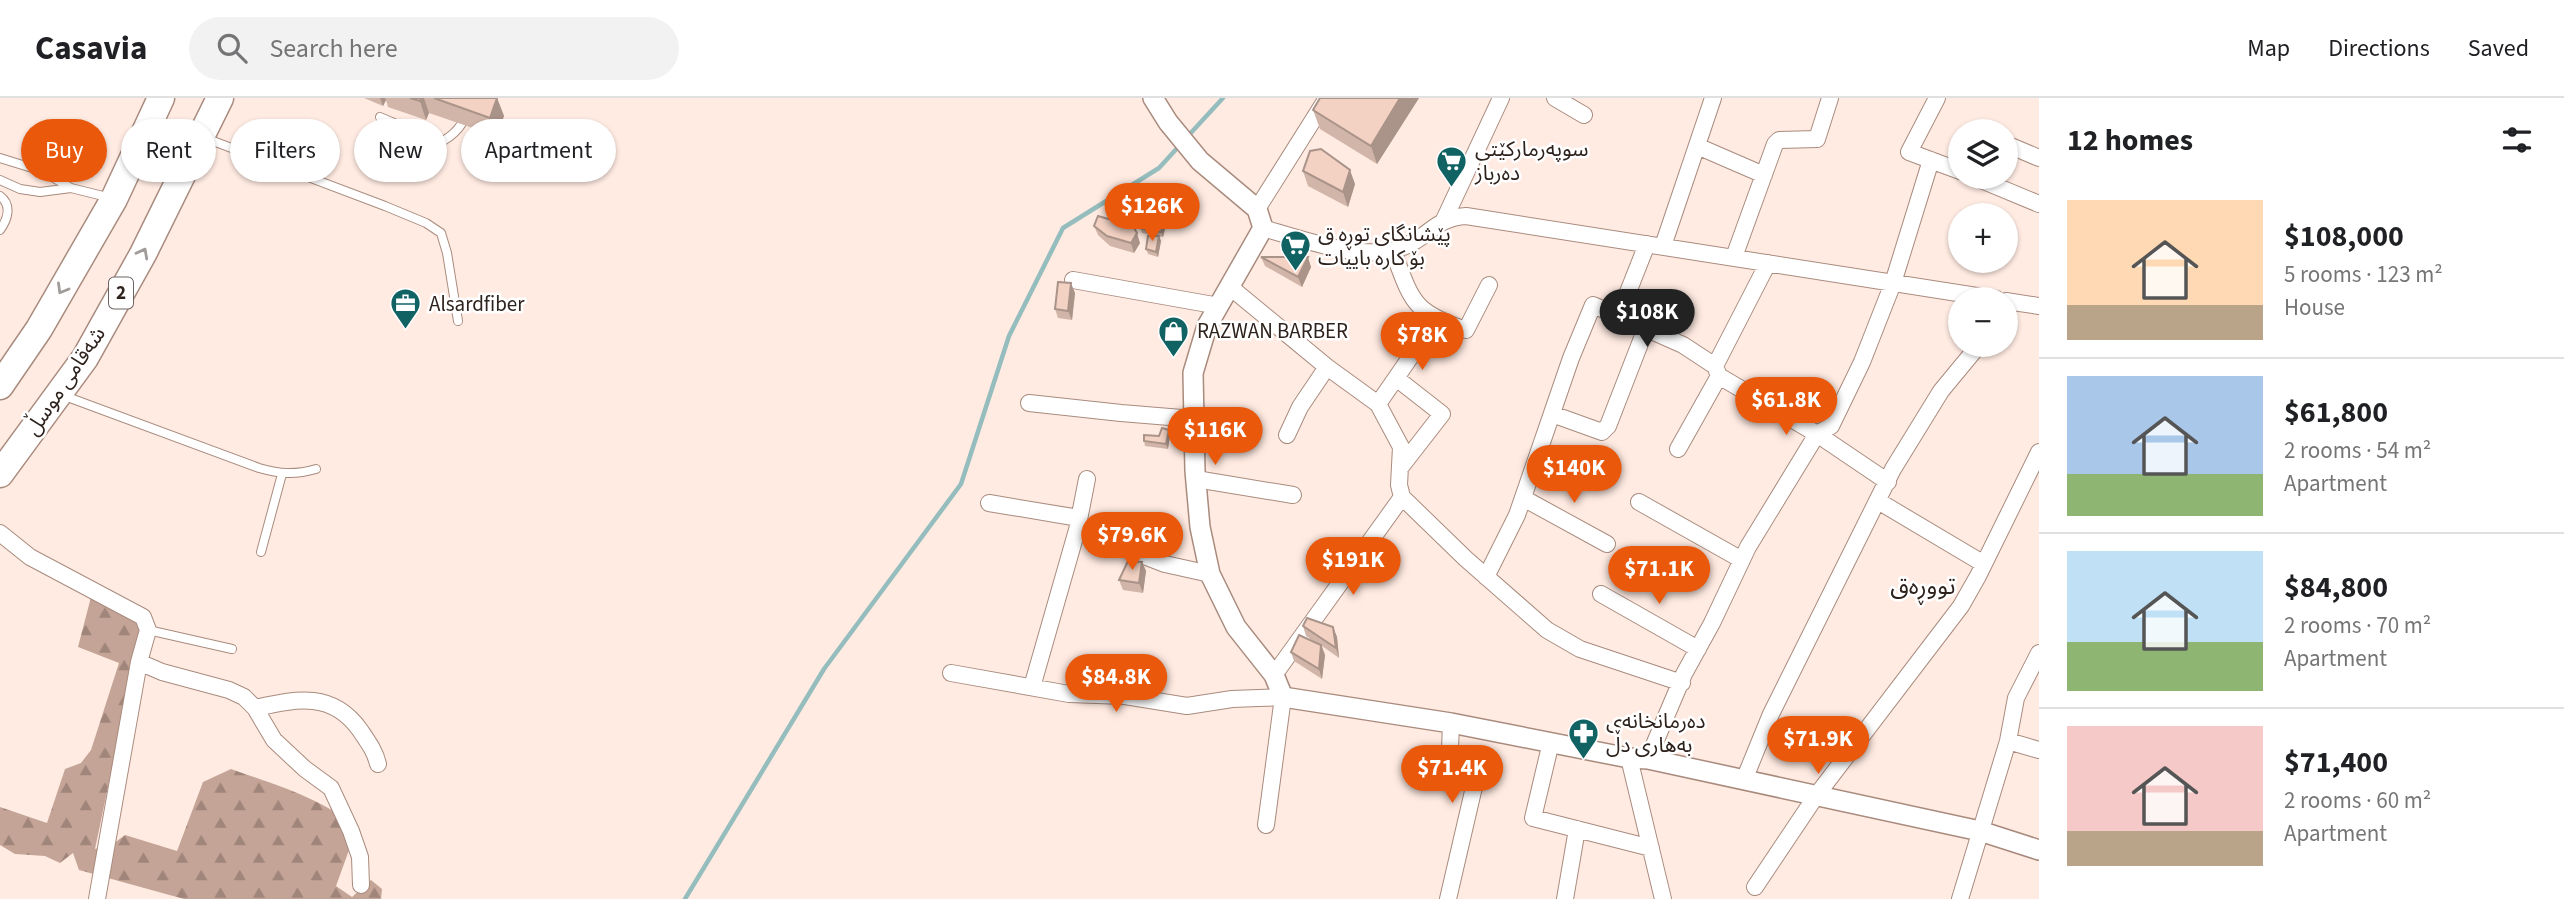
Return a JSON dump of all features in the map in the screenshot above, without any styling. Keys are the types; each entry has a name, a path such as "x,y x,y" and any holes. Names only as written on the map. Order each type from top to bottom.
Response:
{"highway":[{"path":"0,386 39,329 114,199 161,98"},
{"name":"شەقامی موسڵ","path":"210,119 220,98"},
{"name":"شەقامی موسڵ","path":"0,474 85,358 179,182"}],"street":[{"path":"1153,98 1168,122 1200,161 1260,219 1326,246 1377,253 1393,251 1406,246 1444,220 1466,216 1948,292"},
{"path":"1266,825 1283,697 1274,675 1236,626 1210,574 1200,527 1193,373 1207,326 1230,287 1260,219 1327,98"},
{"path":"1444,220 1501,98"},
{"path":"1555,98 1584,115"},
{"path":"1619,315 1655,245 1697,146 1713,98"},
{"path":"1734,257 1775,145 1779,140 1817,139 1830,98"},
{"path":"1937,98 1909,152 1948,166"},
{"path":"1697,146 1764,175"},
{"path":"2018,149 2039,158"},
{"path":"1663,899 1651,848 1639,758 1682,683 1742,560 1782,488 1817,434 1831,426 1862,362 1893,283 1931,160"},
{"path":"2003,189 2039,204"},
{"path":"1393,251 1408,292 1417,306 1436,320 1466,330 1489,285"},
{"path":"1678,449 1768,263"},
{"path":"1073,281 1219,306"},
{"path":"1230,287 1327,367 1378,404 1401,447 1399,468 1402,497 1486,577 1547,630 1580,649 1682,683"},
{"path":"2018,304 2037,302"},
{"path":"1486,577 1523,498 1593,305 1683,345 1717,371 1888,482"},
{"path":"1378,404 1436,320"},
{"path":"1552,414 1602,432 1608,426 1646,328"},
{"path":"1744,780 1771,714 1894,469 1941,391 1969,357"},
{"path":"1287,435 1300,407 1327,367"},
{"path":"1396,378 1442,414 1399,468"},
{"path":"1029,402 1194,419"},
{"path":"1755,887 1816,796 1961,606 2039,452"},
{"path":"1032,687 1078,524 1087,479"},
{"path":"1196,479 1293,495"},
{"path":"1274,675 1402,497"},
{"path":"1523,498 1606,544"},
{"path":"1639,502 1742,560"},
{"path":"1878,502 1984,564"},
{"path":"989,503 1078,524 1165,564 1210,574"},
{"path":"0,533 30,557 143,617 148,630 139,662 97,899"},
{"path":"1601,594 1698,649"},
{"path":"1960,899 2008,741 2016,698 2039,653"},
{"path":"139,662 162,672 229,690 244,697 255,708 274,740 305,769 331,788 344,813 360,857 361,885"},
{"path":"951,673 1069,694 1125,696 1186,706 1232,699 1283,697 1451,723 1744,780 1980,831 2039,850"},
{"path":"255,708 306,699 329,703 352,720 375,753 379,764"},
{"path":"1448,899 1474,787 1473,780 1458,756 1450,749 1451,723"},
{"path":"2008,741 2039,750"},
{"path":"1550,742 1533,818 1651,848"},
{"path":"1565,899 1577,829"}],"lane":[{"path":"380,117 443,141 461,127 468,111 467,98"},
{"path":"216,142 385,206 440,233 447,253 458,321"},
{"path":"0,158 42,171 71,188 114,199"},
{"path":"0,180 20,189 40,192 71,188"},
{"path":"0,196 7,202 8,212 0,230"},
{"path":"60,394 259,468 282,474 301,474 316,470"},
{"path":"261,552 282,474"},
{"path":"148,630 232,649"}],"green space":[{"path":"91,597 137,621 140,633 95,849 125,835 177,851 203,782 231,769 313,800 357,828 336,886 352,897 371,880 382,889 381,899 184,899 79,870 73,853 60,863 45,856 15,854 0,845 0,807 47,823 65,769 81,763 91,750 119,663 78,647"}],"building":[{"path":"434,98 497,98 490,118"},
{"path":"1320,98 1400,98 1371,146 1313,110"},
{"path":"1321,149 1350,170 1343,192 1303,171 1310,151"},
{"path":"1098,216 1133,226 1137,233 1131,243 1107,236 1094,226"},
{"path":"1144,218 1164,224 1161,232 1140,228"},
{"path":"1148,236 1159,236 1156,252 1146,249"},
{"path":"1261,257 1308,257 1298,277"},
{"path":"1058,282 1071,283 1068,311 1055,309"},
{"path":"1162,428 1169,430 1166,444 1144,441 1144,435 1159,436"},
{"path":"1128,561 1142,562 1139,583 1119,580"},
{"path":"1307,618 1333,627 1336,648 1303,626"},
{"path":"1299,635 1321,645 1319,669 1291,652"}],"waterway":[{"path":"1188,136 1223,98"},
{"path":"685,899 824,669 961,484 1009,336 1063,228 1159,168 1180,145"}],"place":[{"name":"سوپەرمارکێتی دەرباز","path":"1452,188"},
{"name":"پێشانگای توڕه ق بۆ کاره باییات","path":"1295,273"},
{"name":"Alsardfiber","path":"406,331"},
{"name":"RAZWAN BARBER","path":"1174,358"},
{"name":"دەرمانخانەی بەهاری دڵ","path":"1583,760"}],"district":[{"name":"تووڕەق","path":"1923,586"}]}
